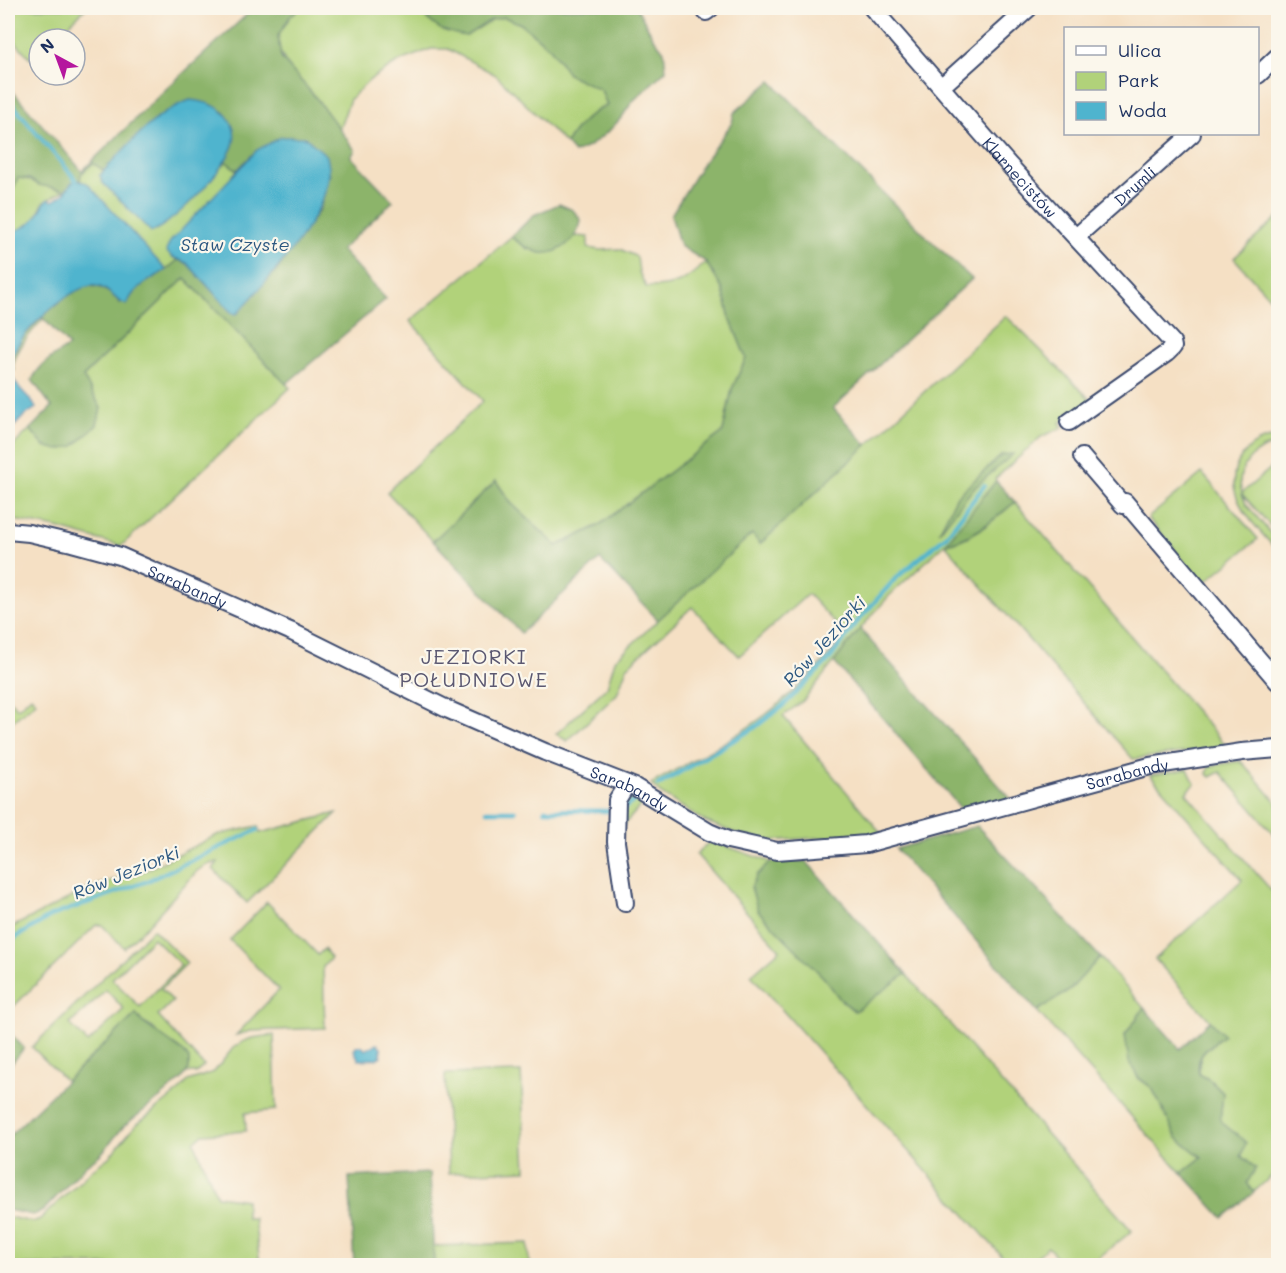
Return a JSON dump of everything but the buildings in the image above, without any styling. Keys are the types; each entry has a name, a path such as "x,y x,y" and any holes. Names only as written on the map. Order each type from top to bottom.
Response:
{"street":[{"name":"Klarnecistów","path":"872,8 1010,166 1172,342 1173,347 1167,353 1069,422"},
{"path":"942,86 1029,8"},
{"path":"1259,73 1278,56"},
{"name":"Drumli","path":"1076,237 1191,135"},
{"path":"1082,457 1123,505 1125,502 1278,682"},
{"name":"Sarabandy","path":"8,531 72,543 120,556 290,631 449,710 642,791 709,832 728,840 777,851 866,844 1129,771 1221,754 1278,749"},
{"path":"625,903 616,842 617,800 627,784"}],"green space":[{"path":"8,8 86,8 66,27 27,27 27,55 8,34"},
{"path":"254,8 300,8 291,15 278,36 281,58 317,99 355,150 351,157 393,201 341,250 386,299 286,384 185,278 83,377 101,408 97,425 74,446 59,450 44,446 30,429 52,407 32,380 44,364 69,346 42,317 71,294 90,286 99,287 120,303 178,260 187,263 232,313 277,270 320,209 330,174 257,150 237,170 225,161 232,146 234,130 223,111 119,155 104,171 93,163 81,174 80,181 76,180 65,190 18,178 8,195 8,86 82,171"},
{"path":"300,8 422,8 427,20 466,36 491,20 504,17 521,24 551,49 568,74 601,90 607,105 583,121 566,144 496,75 448,49 431,49 400,61 371,79 350,99 339,130 292,71 280,51 278,41 281,31"},
{"path":"422,8 637,8 653,37 664,51 666,70 632,102 609,131 588,147 574,153 566,144 578,126 607,105 601,90 568,74 551,49 521,24 504,17 491,20 466,36 451,33 434,25"},
{"path":"771,81 972,279 833,408 867,445 760,544 752,534 658,620 600,559 521,633 433,541 496,481 511,503 557,546 598,526 723,432 732,389 746,358 730,318 723,290 706,262 680,246 671,215 701,166 732,123 734,113"},
{"path":"225,161 237,170 172,257 178,260 166,270 87,184 80,181 81,174 93,163 104,171 100,175 224,165"},
{"path":"18,178 65,190 44,202 34,221 19,230 8,232 8,195"},
{"path":"559,204 573,210 581,220 577,233 567,244 555,251 541,253 529,249 511,237 534,215"},
{"path":"1278,217 1278,307 1234,258"},
{"path":"576,236 588,237 588,248 620,249 637,257 639,272 646,287 672,285 692,274 706,262 723,290 730,318 746,358 732,389 723,432 598,526 557,546 511,503 496,481 433,541 387,492 483,401 410,321 511,237 528,249 560,249"},
{"path":"185,278 290,388 121,546 57,528 8,519 8,451 30,429 44,446 101,408 83,377"},
{"path":"1006,316 1092,401 1060,423 1063,427 1041,437 995,479 996,481 946,544 975,533 1015,502 1227,747 1133,759 945,544 889,596 804,700 783,716 882,834 767,841 740,835 704,821 660,793 651,784 760,719 803,683 846,635 808,594 739,656 692,607 627,667 617,694 567,741 556,734 607,687 615,660 752,533 760,544","holes":["1012,454 972,490 941,528 957,496"]},
{"path":"42,317 44,318 21,347 13,366 15,370 11,371 16,348"},
{"path":"1278,437 1278,444 1262,449 1248,460 1241,475 1240,484 1242,493 1278,462 1278,534 1242,494 1246,504 1278,542 1278,552 1242,508 1236,496 1234,483 1235,470 1249,448 1258,442"},
{"path":"1013,454 972,490 939,532 957,496 1002,455"},
{"path":"1202,473 1258,539 1203,584 1148,518"},
{"path":"996,481 1015,502 974,533 945,544"},
{"path":"860,629 1011,799 963,811 834,662"},
{"path":"31,696 36,702 8,725 8,699 18,708"},
{"path":"1241,761 1278,804 1278,839 1220,772 1210,777 1207,774 1209,766"},
{"path":"1188,769 1195,784 1186,793 1278,898 1278,1170 1254,1192 1247,1183 1238,1134 1227,1129 1220,1120 1223,1093 1200,1074 1202,1056 1223,1035 1155,959 1242,880 1150,775"},
{"path":"626,791 646,800 622,827"},
{"path":"337,813 247,903 213,869 218,862 206,865 197,871 124,948 102,925 96,925 8,1012 8,929 92,887 146,870 217,835 258,826 260,833"},
{"path":"977,826 1100,957 1069,991 1037,1011 896,849"},
{"path":"711,841 771,862 757,875 825,979 840,999 854,1011 906,974 1132,1231 1089,1265 1064,1265 1048,1247 1027,1265 1010,1265 751,975 780,950 696,854"},
{"path":"806,861 906,974 855,1011 840,999 825,979 758,911 751,887 757,875 771,862"},
{"path":"267,902 318,955 324,949 331,958 323,967 325,1028 251,1031 236,1035 279,990 230,940"},
{"path":"153,929 187,963 161,989 173,1001 158,1016 204,1066 196,1073 186,1073 189,1069 153,1028 142,1022 136,1014 66,1081 32,1047","holes":["153,938 181,965 140,1007 112,979","106,990 124,1009 88,1043 70,1024"]},
{"path":"1100,957 1144,1008 1125,1035 1130,1062 1138,1078 1152,1088 1177,1138 1202,1157 1182,1173 1037,1011 1069,991"},
{"path":"1144,1008 1180,1049 1210,1021 1224,1035 1201,1056 1199,1074 1210,1080 1223,1093 1220,1120 1246,1143 1241,1156 1256,1168 1247,1183 1254,1192 1223,1218 1182,1173 1202,1157 1177,1138 1152,1088 1138,1077 1129,1062 1125,1035"},
{"path":"136,1014 142,1022 184,1052 189,1059 189,1069 182,1079 124,1126 101,1154 86,1165 43,1211 33,1215 8,1210 8,1137"},
{"path":"8,1031 24,1048 8,1068"},
{"path":"274,1035 276,1110 245,1113 246,1131 203,1134 194,1142 217,1196 246,1200 246,1218 254,1218 260,1265 8,1265 8,1217 32,1222 40,1219 109,1157 135,1126 188,1081 214,1072 233,1048 242,1042"},
{"path":"521,1072 526,1170 449,1173 445,1074"},
{"path":"430,1173 434,1265 354,1265 349,1177"},
{"path":"528,1243 529,1265 434,1265 433,1246"}],"water":[{"name":"Staw Czyste","path":"190,100 210,104 223,112 234,128 234,142 212,179 173,218 151,232 102,182 100,175 152,122"},
{"name":"Staw Czyste","path":"281,137 305,137 327,156 329,173 325,193 305,231 292,249 237,314 232,313 187,263 172,257 166,251 170,242 257,150"},
{"name":"Staw Czyste","path":"76,180 87,183 166,270 138,289 127,305 101,287 85,287 58,303 30,329 19,343 10,366 17,384 36,408 24,416 8,433 8,232 18,230 30,223 46,200 53,201 64,194 71,183"},
{"path":"377,1044 381,1047 381,1056 376,1059 359,1060 354,1050 357,1046 362,1046 365,1050"}],"waterway":[{"path":"8,99 76,180"},
{"name":"Rów Jeziorki","path":"658,785 754,728 785,704 829,660 857,622 896,578 946,536 984,486"},
{"name":"Rów Jeziorki","path":"623,809 635,800"},
{"name":"Rów Jeziorki","path":"545,810 608,811"},
{"path":"487,811 515,811"},
{"name":"Rów Jeziorki","path":"8,942 51,916 145,882 257,830"}],"district":[{"name":"JEZIORKI POŁUDNIOWE","path":"474,668"}]}
